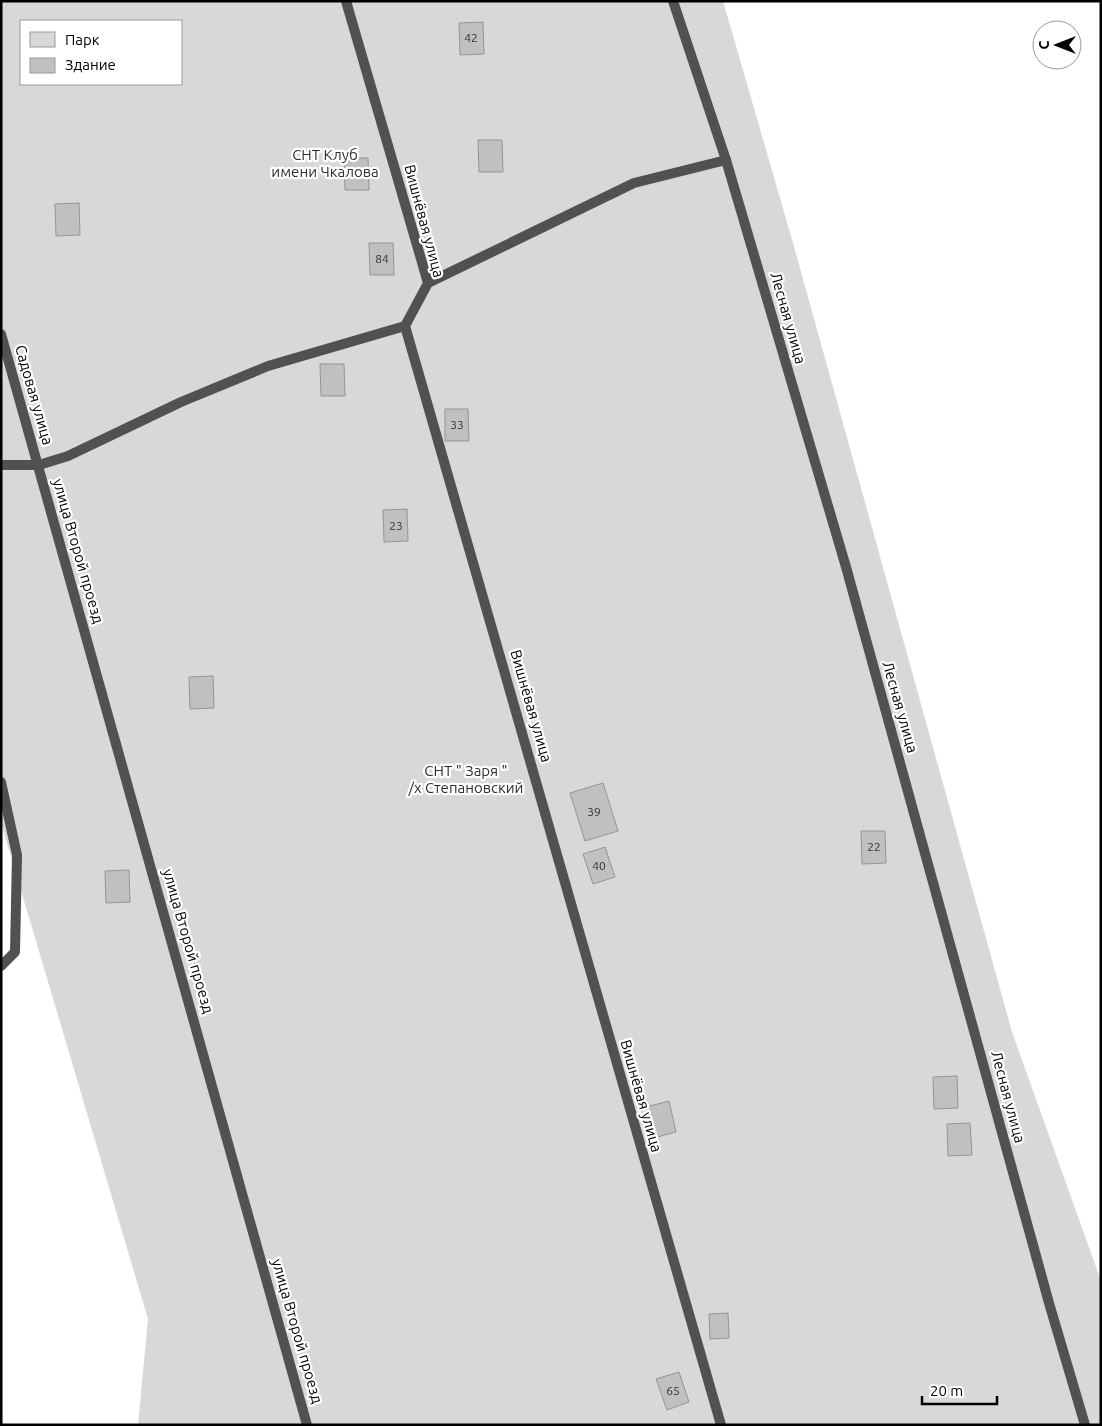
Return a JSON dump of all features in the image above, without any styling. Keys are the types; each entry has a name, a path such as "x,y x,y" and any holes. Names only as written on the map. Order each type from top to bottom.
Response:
{"lane":[{"name":"Вишнёвая улица","path":"346,1 428,284 405,326 479,577 636,1133 721,1425"},
{"name":"Лесная улица","path":"673,1 726,160 846,567 1049,1303 1085,1425"},
{"path":"428,284 634,183 726,160"},
{"path":"1,465 39,465 68,456 182,402 268,366 405,326"},
{"name":"Садовая улица","path":"1,334 39,465"},
{"name":"улица Второй проезд","path":"39,465 307,1425"},
{"path":"1,782 17,855 15,952 1,966"}],"green space":[{"name":"СНТ \" Заря \" /х Степановский","path":"1,1 723,1 793,243 1012,1032 1101,1281 1101,1425 138,1425 148,1319 1,823"}],"building":[{"path":"483,22 484,54 460,55 459,23"},
{"path":"478,140 502,140 503,172 479,172"},
{"path":"344,158 368,158 369,190 345,190"},
{"path":"79,203 80,235 56,236 55,204"},
{"path":"369,243 393,243 394,275 370,275"},
{"path":"320,364 344,364 345,396 321,396"},
{"path":"445,409 468,409 469,441 445,441"},
{"path":"407,509 408,541 384,542 383,510"},
{"path":"213,676 214,708 190,709 189,677"},
{"path":"603,783 618,831 585,841 570,793"},
{"path":"861,831 885,831 886,863 862,864"},
{"path":"605,847 615,877 593,884 583,854"},
{"path":"129,870 130,902 106,903 105,871"},
{"path":"957,1076 958,1108 934,1109 933,1077"},
{"path":"669,1101 676,1132 654,1138 646,1107"},
{"path":"970,1123 972,1155 948,1156 947,1124"},
{"path":"728,1313 729,1338 710,1339 709,1314"},
{"path":"679,1372 689,1402 667,1410 656,1379"}],"park label":[{"name":"СНТ Клуб имени Чкалова","path":"325,164"}]}
